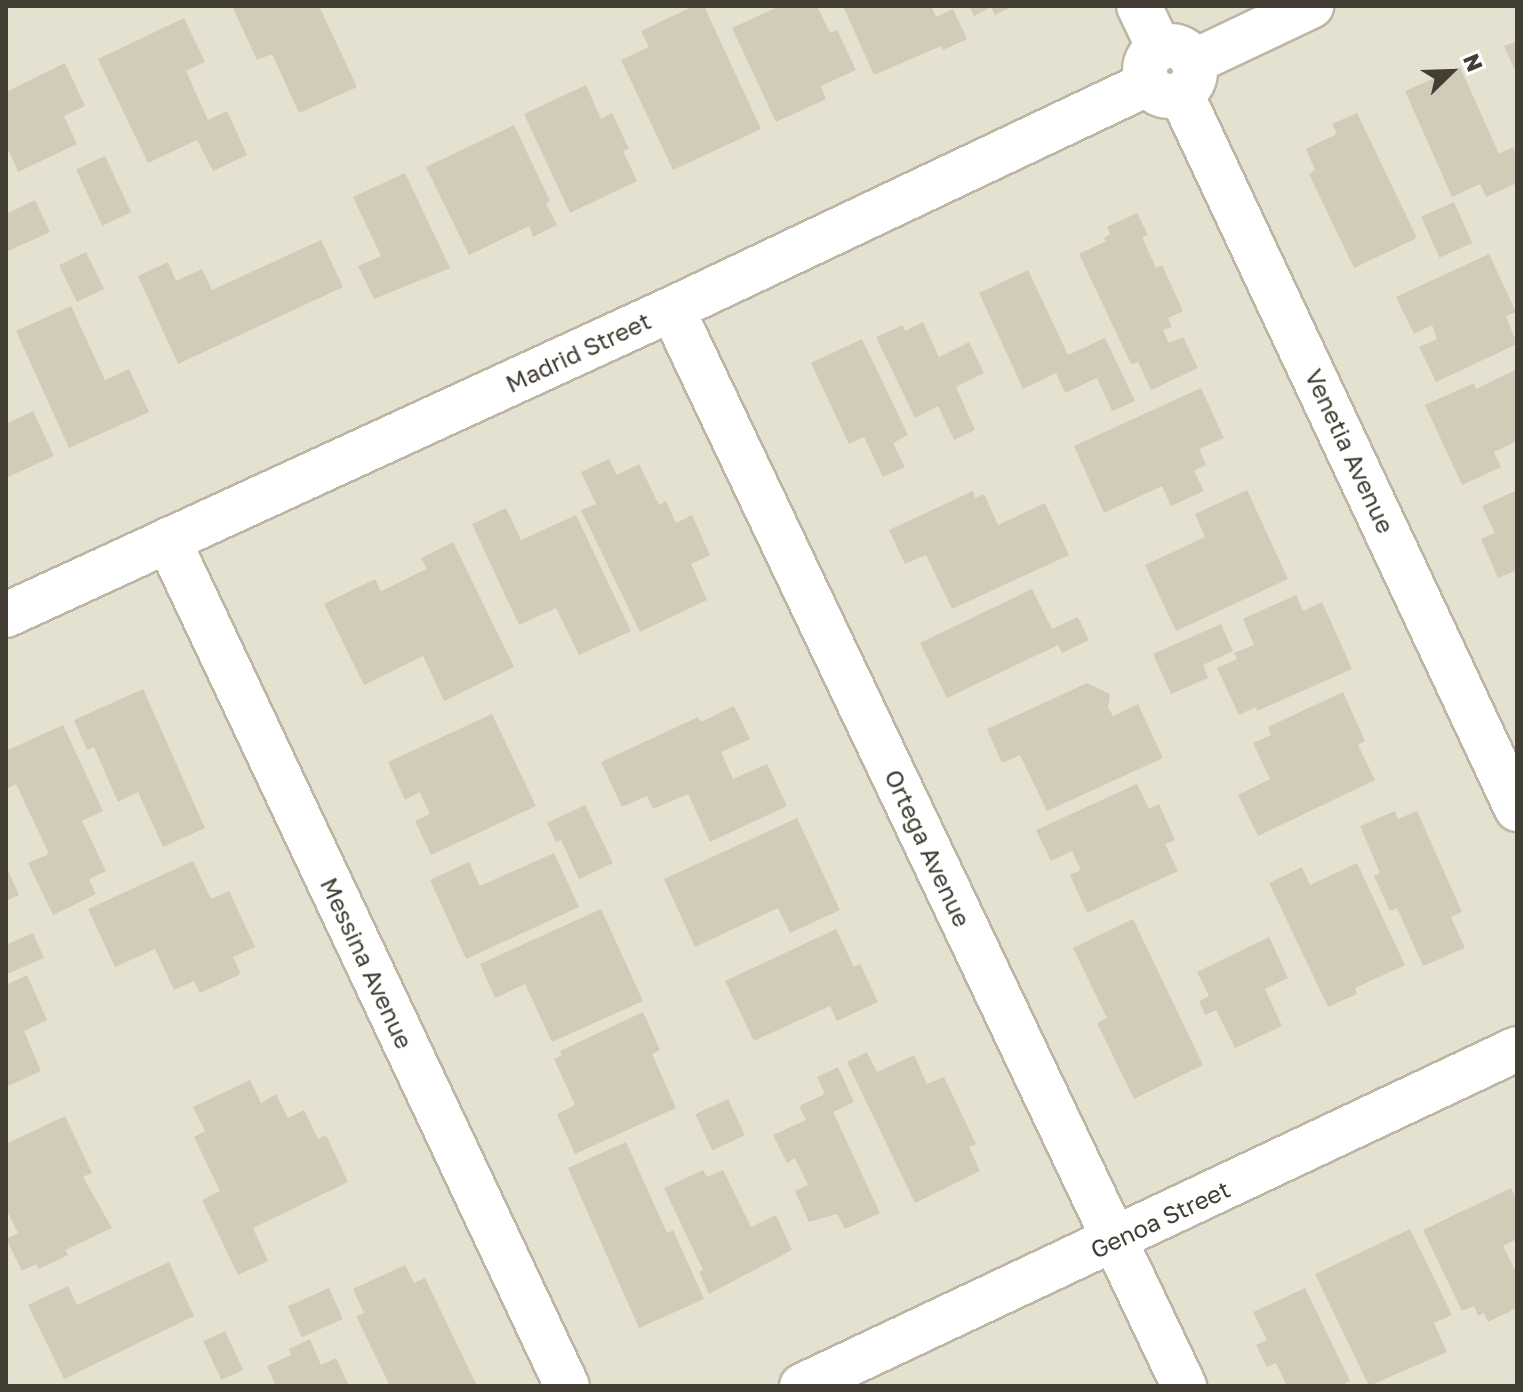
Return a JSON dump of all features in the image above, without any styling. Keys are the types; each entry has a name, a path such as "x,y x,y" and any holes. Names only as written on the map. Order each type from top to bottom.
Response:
{"street":[{"name":"Venetia Avenue","path":"1139,6 1517,809"},
{"name":"Madrid Street","path":"6,615 672,309 1311,6"},
{"name":"Ortega Avenue","path":"672,309 1184,1386"},
{"name":"Messina Avenue","path":"168,540 567,1386"},
{"name":"Genoa Street","path":"802,1386 1517,1049"}],"shaded area":[{"path":"6,6 1517,6 1517,1386 6,1386"}],"building":[{"path":"232,6 319,6 357,87 299,113 272,54 257,60"},
{"path":"694,6 704,6 761,129 673,170 621,60 649,47 641,31"},
{"path":"780,6 817,6 830,33 837,30 856,70 821,86 826,99 776,122 732,28"},
{"path":"843,6 931,6 936,17 953,9 967,39 943,50 941,46 874,75"},
{"path":"969,6 1013,6 995,15 991,7 974,16"},
{"path":"184,18 205,62 186,71 208,120 227,111 247,155 213,171 197,140 148,163 98,59"},
{"path":"1517,41 1517,75 1504,46"},
{"path":"65,63 85,106 64,116 77,144 18,172 9,151 6,153 6,92"},
{"path":"1460,67 1499,154 1513,147 1517,156 1517,183 1486,197 1480,184 1452,197 1405,91"},
{"path":"586,85 601,119 612,113 629,149 623,151 637,181 570,213 524,114"},
{"path":"1357,113 1417,238 1354,268 1309,174 1315,170 1306,149 1337,134 1332,124"},
{"path":"514,125 550,201 546,203 557,225 533,237 529,226 469,255 426,167"},
{"path":"105,156 131,212 102,226 76,170"},
{"path":"405,173 450,268 374,299 358,266 381,256 353,197"},
{"path":"35,200 50,232 6,252 6,214"},
{"path":"1454,202 1472,243 1439,258 1421,217"},
{"path":"1137,213 1148,235 1142,237 1156,268 1162,265 1183,311 1168,318 1172,327 1163,330 1169,343 1183,337 1198,368 1151,390 1138,362 1131,364 1079,254 1106,241 1104,238 1110,234 1107,227"},
{"path":"321,240 343,287 178,364 138,276 168,262 176,281 202,269 212,290"},
{"path":"86,252 104,289 77,302 59,265"},
{"path":"1489,254 1516,312 1506,316 1517,344 1436,382 1419,347 1437,339 1432,325 1414,334 1396,297"},
{"path":"1028,270 1068,355 1105,338 1135,401 1112,411 1097,378 1065,393 1056,373 1023,389 979,293"},
{"path":"71,306 105,380 129,369 149,412 69,448 16,331"},
{"path":"923,322 939,357 969,342 984,373 956,387 975,430 954,440 938,406 915,418 876,337 903,325 905,331"},
{"path":"862,339 908,435 893,443 905,467 883,477 864,437 849,444 811,363"},
{"path":"1517,369 1517,441 1494,452 1501,467 1462,485 1425,405 1474,383 1476,389"},
{"path":"1201,388 1224,438 1199,449 1206,465 1194,471 1204,491 1171,506 1162,486 1104,513 1074,446"},
{"path":"33,411 54,456 6,478 6,424"},
{"path":"609,459 617,475 639,464 659,505 666,501 676,523 692,515 710,555 691,564 707,600 640,632 581,510 596,504 581,472"},
{"path":"1247,490 1288,579 1176,631 1145,565 1205,537 1195,514"},
{"path":"1517,490 1517,570 1498,578 1481,539 1495,533 1482,506"},
{"path":"973,491 975,498 984,494 998,525 1045,503 1069,555 952,609 926,555 905,564 889,530"},
{"path":"506,508 521,540 576,515 631,631 579,655 556,608 519,625 472,524"},
{"path":"453,542 514,667 444,701 423,656 364,685 324,604 375,579 381,591 427,569 421,558"},
{"path":"1032,589 1052,629 1078,617 1089,640 1062,653 1058,645 947,698 920,643"},
{"path":"1296,595 1303,611 1322,602 1352,669 1257,711 1256,707 1239,715 1217,668 1237,659 1234,653 1254,645 1243,619"},
{"path":"1221,624 1233,651 1203,665 1208,678 1171,694 1153,654"},
{"path":"1087,683 1110,694 1108,707 1113,716 1138,704 1163,758 1047,811 1020,755 1002,763 987,729"},
{"path":"143,689 205,828 163,847 138,792 118,802 94,747 87,750 74,720"},
{"path":"1343,692 1365,741 1358,745 1375,780 1258,836 1238,795 1270,779 1253,743 1271,735 1268,727"},
{"path":"734,706 750,739 721,752 733,779 767,764 787,806 710,842 688,794 653,809 647,796 622,807 601,762 698,717 701,722"},
{"path":"492,714 536,806 431,855 415,821 430,814 420,792 405,800 388,762"},
{"path":"63,725 103,811 82,821 106,871 89,879 96,894 53,915 28,863 49,854 16,784 6,789 6,751"},
{"path":"1137,784 1149,809 1159,804 1175,840 1165,844 1178,871 1087,913 1070,875 1081,870 1072,851 1051,861 1036,830"},
{"path":"585,805 613,863 579,879 561,840 556,842 547,823"},
{"path":"1395,811 1398,819 1417,811 1462,912 1451,917 1465,948 1423,966 1397,908 1390,911 1374,876 1380,873 1360,826"},
{"path":"797,818 840,910 790,933 778,908 695,947 664,879"},
{"path":"554,853 579,907 466,959 430,880 469,862 480,886"},
{"path":"193,861 211,899 229,891 255,947 233,957 241,974 200,993 194,981 174,990 155,949 115,967 88,909"},
{"path":"1357,863 1405,965 1355,988 1357,994 1328,1007 1269,883 1302,867 1310,885"},
{"path":"6,866 19,895 6,901"},
{"path":"601,909 643,1001 552,1042 525,984 495,998 480,964"},
{"path":"1133,919 1203,1065 1134,1099 1097,1023 1107,1018 1073,948"},
{"path":"836,929 854,967 860,964 878,1002 837,1021 830,1006 754,1041 725,981"},
{"path":"33,933 44,958 7,974 6,945"},
{"path":"1269,937 1288,978 1265,989 1282,1026 1235,1048 1216,1010 1205,1015 1199,1001 1209,996 1197,972"},
{"path":"27,975 47,1020 24,1031 41,1071 6,1087 6,985"},
{"path":"643,1012 660,1050 652,1054 676,1108 575,1154 557,1114 575,1105 554,1059 562,1055 560,1051"},
{"path":"867,1052 877,1072 914,1055 927,1084 944,1077 976,1144 969,1147 980,1171 915,1203 847,1062"},
{"path":"838,1067 854,1102 833,1112 880,1213 845,1229 837,1214 809,1222 795,1191 808,1185 795,1158 787,1163 773,1135 806,1120 799,1106 825,1094 817,1077"},
{"path":"250,1080 261,1103 276,1094 288,1118 304,1110 318,1139 326,1135 348,1182 253,1228 268,1261 238,1275 202,1200 220,1191 194,1137 205,1131 193,1107"},
{"path":"728,1099 745,1135 712,1150 695,1114"},
{"path":"65,1116 92,1173 83,1177 112,1228 65,1250 68,1255 39,1269 36,1264 22,1271 6,1239 18,1233 6,1209 6,1144"},
{"path":"626,1142 667,1233 673,1230 704,1299 639,1328 568,1168"},
{"path":"703,1170 707,1177 723,1170 751,1227 776,1215 792,1250 709,1294 699,1272 703,1270 664,1188"},
{"path":"1511,1188 1517,1200 1517,1239 1503,1246 1517,1274 1517,1308 1488,1322 1484,1313 1478,1316 1474,1306 1462,1311 1423,1230"},
{"path":"1410,1229 1452,1315 1434,1323 1447,1352 1369,1386 1315,1274"},
{"path":"169,1262 194,1316 64,1379 28,1305 68,1286 77,1305"},
{"path":"405,1265 414,1283 425,1278 477,1386 390,1386 356,1316 364,1313 353,1289"},
{"path":"329,1288 343,1319 302,1337 288,1306"},
{"path":"1305,1288 1350,1381 1340,1386 1287,1386 1276,1363 1267,1367 1256,1345 1267,1340 1253,1312"},
{"path":"225,1331 243,1370 221,1380 203,1341"},
{"path":"310,1339 321,1365 336,1358 349,1386 276,1386 267,1366 291,1355 289,1349"}]}
